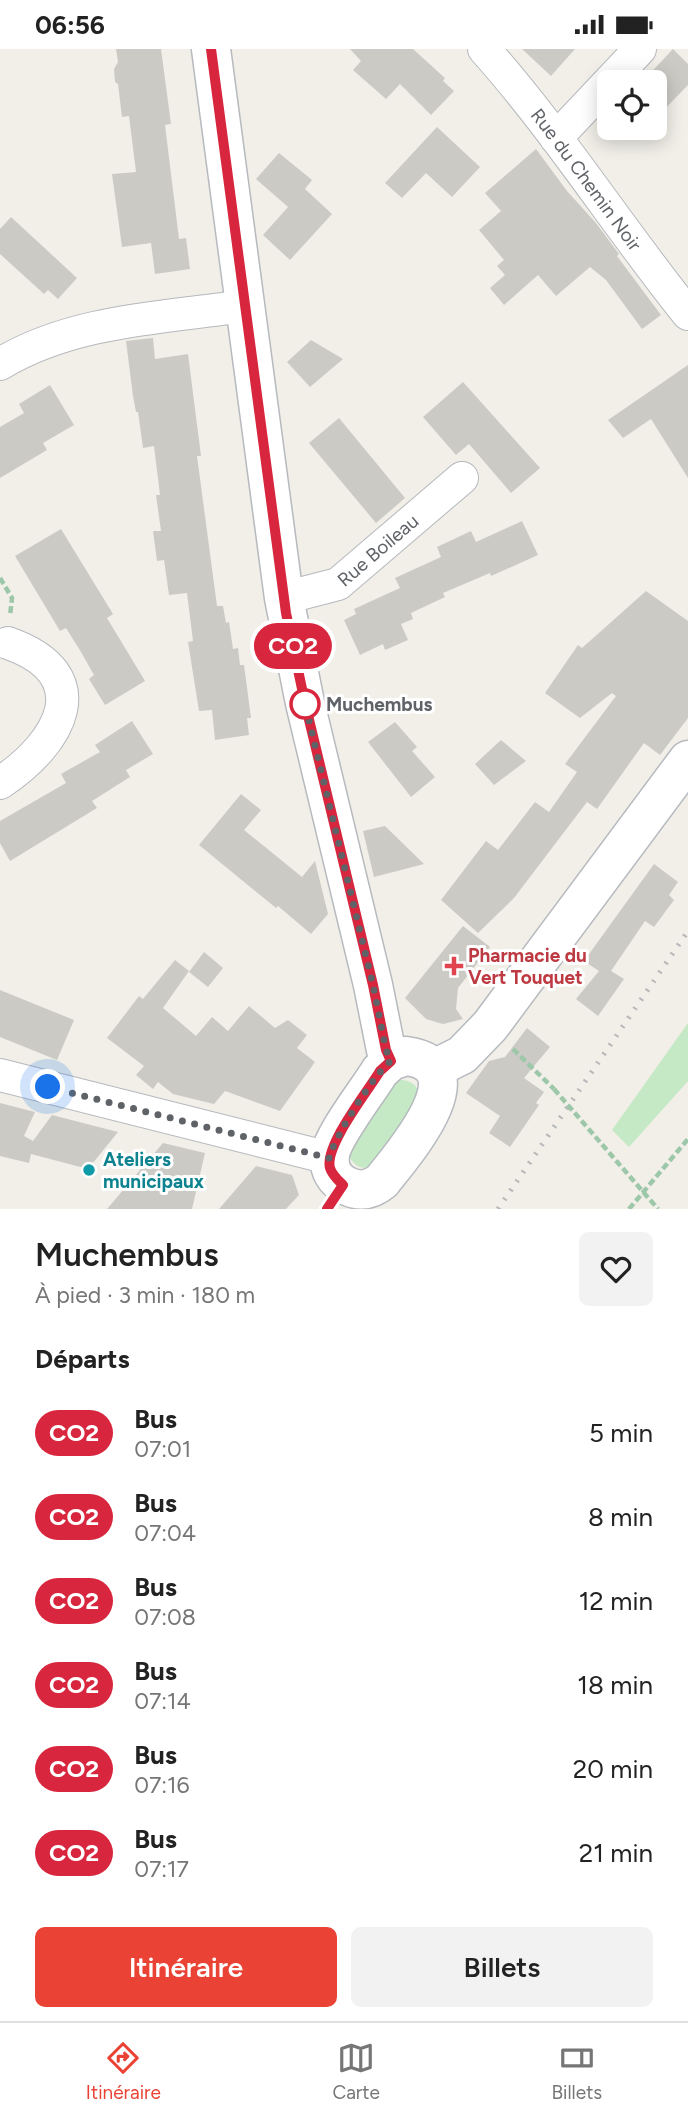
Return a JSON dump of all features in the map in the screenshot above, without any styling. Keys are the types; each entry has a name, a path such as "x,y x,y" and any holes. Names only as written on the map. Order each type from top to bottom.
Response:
{"street":[{"path":"211,49 284,599 305,703 373,985 386,1050 391,1061"},
{"name":"Rue du Chemin Noir","path":"484,49 556,138 688,314"},
{"path":"556,138 640,49"},
{"path":"0,364 34,347 79,331 244,306"},
{"name":"Rue Boileau","path":"284,599 338,584 462,478"},
{"path":"0,783 41,750 57,724 61,708 61,691 57,677 49,666 28,650 8,643"},
{"path":"434,1069 462,1055 490,1026 688,760"},
{"path":"0,1075 333,1184 364,1190 374,1188 382,1181 432,1109 439,1089 434,1069 417,1057 407,1056 391,1061 380,1071 340,1135 333,1184"}],"path":[{"path":"0,578 12,597 8,643"},
{"path":"490,1026 554,1089 659,1209"},
{"path":"629,1209 688,1139"}],"green space":[{"path":"688,1023 688,1081 629,1147 612,1130"},
{"path":"399,1080 409,1081 415,1086 420,1102 372,1167 360,1167 352,1161 348,1153 390,1084"}],"building":[{"path":"116,49 161,49 171,124 165,125 179,239 186,238 190,269 155,274 151,243 122,247 112,174 136,172 129,116 122,117 118,84 115,82 114,69 118,62"},
{"path":"350,49 413,49 445,78 443,81 454,91 431,115 400,84 386,99 353,70 361,61"},
{"path":"522,49 575,49 551,76"},
{"path":"673,49 688,64 688,85 667,107 667,70 653,70"},
{"path":"437,127 480,167 452,197 426,173 402,198 385,183"},
{"path":"536,149 567,191 596,223 661,315 642,329 606,280 590,267 556,296 538,275 504,305 490,288 505,275 497,266 504,260 479,230 501,211 485,193"},
{"path":"279,153 312,180 305,189 332,214 290,260 263,235 288,207 256,179"},
{"path":"11,217 77,278 58,299 48,290 44,294 0,254 0,229"},
{"path":"153,338 155,359 188,354 201,456 197,456 217,606 223,606 226,623 229,622 233,649 238,648 240,665 244,665 251,718 247,718 249,735 215,740 212,710 199,711 188,642 193,641 187,593 169,595 164,560 157,561 153,531 161,531 154,446 143,448 126,341"},
{"path":"311,340 343,359 310,387 287,362"},
{"path":"688,365 688,478 651,419 623,438 608,420"},
{"path":"463,382 540,468 511,493 469,444 456,455 423,417"},
{"path":"50,385 74,425 43,443 47,450 0,478 0,427 24,413 19,404"},
{"path":"339,418 405,498 376,523 309,443"},
{"path":"522,521 538,555 443,593 445,597 411,613 413,619 401,624 408,640 385,650 383,644 360,655 344,620 356,614 354,609 400,588 395,578 441,557 437,547 471,531 476,542"},
{"path":"61,529 113,614 107,618 145,681 105,705 89,679 94,675 81,652 66,628 60,631 15,556"},
{"path":"646,591 688,621 688,718 660,755 644,743 597,809 587,802 514,898 478,933 441,900 486,841 498,850 535,802 549,812 577,772 565,764 616,696 612,693 580,718 545,693 578,645 582,648"},
{"path":"132,721 153,754 126,770 130,777 92,801 97,808 10,861 0,843 0,821 66,783 61,774 100,752 95,745"},
{"path":"395,722 417,747 412,751 435,777 411,797 368,742"},
{"path":"501,740 526,761 494,785 475,764"},
{"path":"241,794 261,810 244,830 302,877 315,861 328,914 311,934 199,845"},
{"path":"385,826 424,864 374,877 363,831"},
{"path":"654,864 678,882 669,895 674,900 654,927 645,921 611,971 624,979 598,1016 576,999 599,971 584,961"},
{"name":"Pharmacie du Vert Touquet","path":"463,926 490,947 458,988 456,1009 463,1019 443,1024 426,1019 405,998"},
{"path":"204,952 223,968 208,987 189,972"},
{"path":"175,960 189,971 163,1008 196,1036 212,1017 228,1031 249,1006 275,1028 288,1020 307,1035 297,1048 315,1062 280,1111 225,1091 214,1104 173,1094 158,1082 153,1089 136,1075 144,1066 107,1038 139,996 143,999"},
{"path":"0,990 74,1020 57,1060 0,1037"},
{"path":"527,1028 550,1047 524,1078 544,1092 536,1103 539,1105 510,1147 489,1133 500,1116 466,1093 489,1061 505,1057"},
{"path":"0,1103 35,1112 24,1136 33,1141 52,1115 118,1132 88,1169 31,1154 29,1163 0,1156"},
{"path":"163,1143 205,1153 192,1209 107,1209"},
{"path":"256,1166 292,1175 299,1195 286,1209 219,1209"}],"railway":[{"path":"498,1209 688,931"}],"bus line":[{"name":"CO2","path":"211,49 286,613 386,1050 391,1061 380,1071 332,1148 330,1167 335,1178 343,1185 327,1209"}],"place":[{"name":"Muchembus","path":"305,704"},
{"name":"Pharmacie du Vert Touquet","path":"454,966"},
{"name":"Ateliers municipaux","path":"89,1170"}],"route":[{"path":"48,1087 329,1158 332,1148 380,1071 391,1061 386,1050 373,985 305,704"}]}
